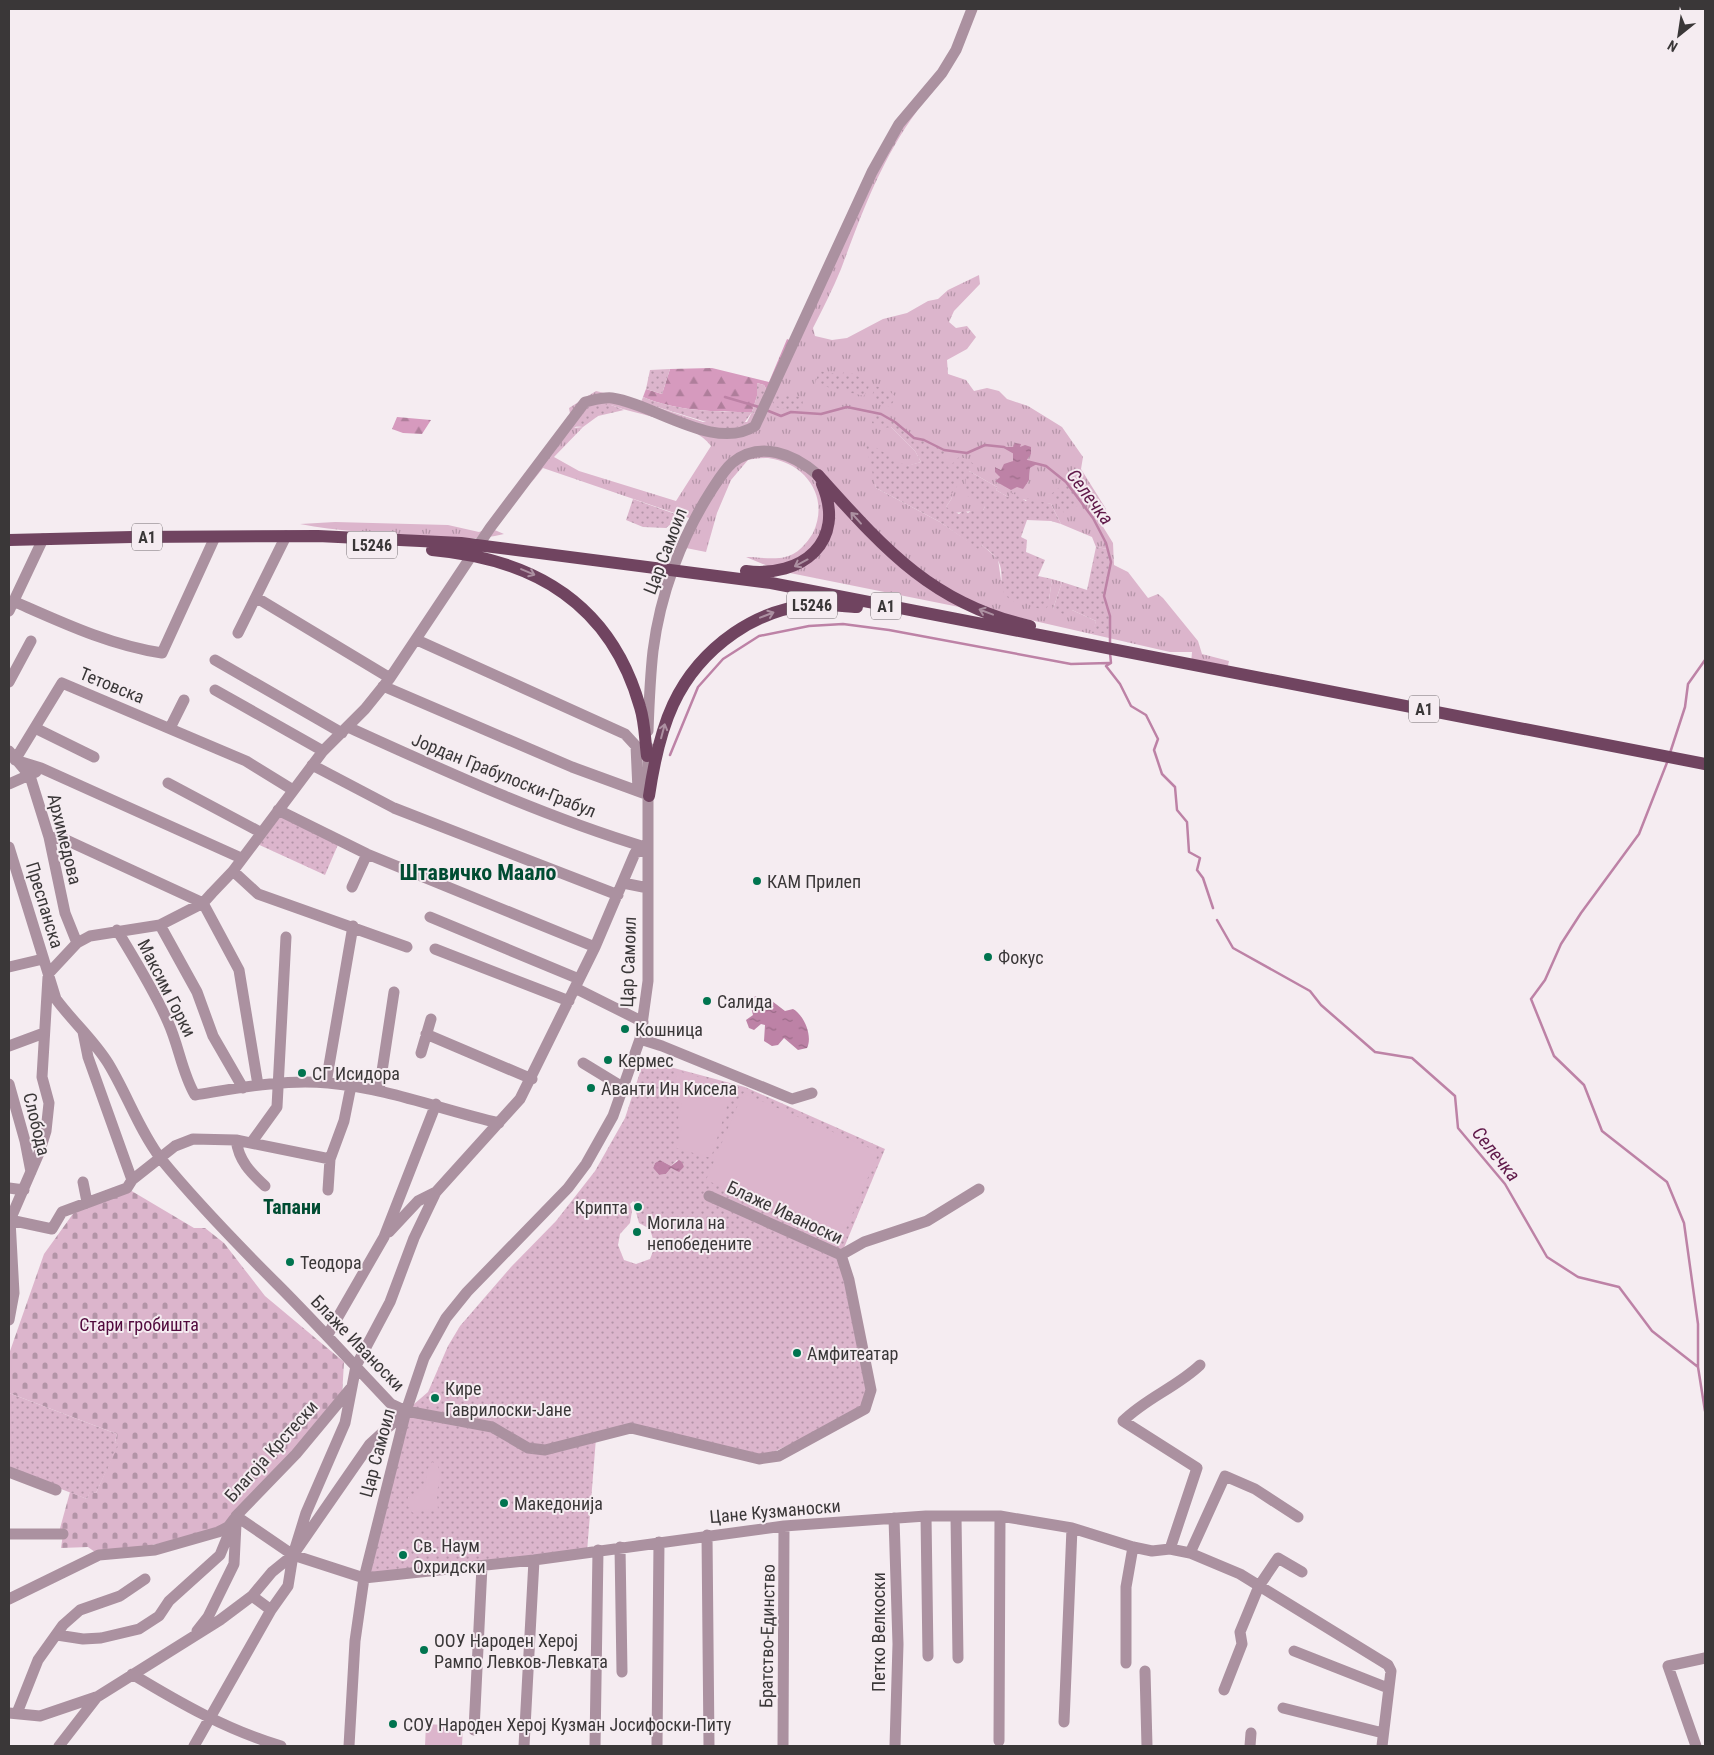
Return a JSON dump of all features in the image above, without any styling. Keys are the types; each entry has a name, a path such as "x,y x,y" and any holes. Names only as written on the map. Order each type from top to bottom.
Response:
{"main road":[{"name":"L5246","path":"495,546 575,549 690,568 762,573 796,566 808,559 821,544 827,530 830,511 828,498 818,475"},
{"name":"L5246","path":"818,475 880,544 928,583 984,612 1084,641 1191,664"},
{"name":"A1","path":"9,540 286,536 462,553 495,546"},
{"name":"L5246","path":"462,553 527,571 557,587 575,600 610,638 621,658 641,709 647,756"},
{"name":"A1","path":"690,568 1084,641"},
{"name":"L5246","path":"644,793 653,770 664,724 685,680 698,663 721,642 750,623 775,612 808,605 862,607 1007,636 1084,641"},
{"name":"A1","path":"1191,664 1656,756 1705,764"}],"street":[{"path":"9,1320 14,1293 10,1221 32,1172 46,1131 49,1103 42,1078 49,973 77,943 90,936 117,930 160,925 203,903 233,870 323,751 345,730 387,682 417,640 462,553 520,487 585,402 611,398 724,435 744,433 755,426 761,417 838,242 872,172 899,124 942,72 956,50 972,9"},
{"name":"Цар Самоил","path":"647,756 654,642 661,610 693,519 732,463 752,454 768,451 787,455 802,462 818,475"},
{"path":"238,633 257,598 286,536"},
{"path":"43,539 11,606 138,649 162,652 215,537"},
{"path":"257,598 387,682"},
{"path":"417,640 625,734 636,746 644,793"},
{"path":"9,682 31,641"},
{"path":"215,660 345,730"},
{"name":"Јордан Грабулоски-Грабул","path":"387,682 572,767 644,793"},
{"name":"Тетовска","path":"12,755 35,728 62,683 246,761 293,790"},
{"path":"215,690 323,751"},
{"path":"170,728 184,700"},
{"path":"35,728 94,757"},
{"name":"Јордан Грабулоски-Грабул","path":"345,730 479,787 601,834 648,848"},
{"path":"12,755 241,858"},
{"name":"Архимедова","path":"12,755 30,776 49,837 65,913 77,943"},
{"name":"L5246","path":"644,793 647,756"},
{"path":"312,765 394,808 618,895"},
{"path":"9,784 30,776 41,768"},
{"path":"168,783 260,832"},
{"name":"Цар Самоил","path":"349,1746 355,1641 364,1578 406,1411 424,1358 446,1318 467,1292 568,1188 600,1139 624,1088 640,1040 648,981 648,848 644,793"},
{"path":"278,810 367,854 595,948"},
{"path":"49,837 64,839 203,903 239,970 258,1085"},
{"name":"Преспанска","path":"9,846 43,960 49,973"},
{"path":"194,1746 272,1610 288,1586 293,1555 306,1513 345,1423 356,1366 390,1302 414,1238 436,1192 520,1100 595,948 635,853 648,848"},
{"path":"352,887 367,854"},
{"path":"233,870 258,894 352,926 407,948"},
{"path":"623,883 648,888"},
{"path":"430,917 577,984 642,1022"},
{"path":"160,925 197,992 213,1036 243,1088"},
{"path":"326,1082 352,926"},
{"name":"Максим Горки","path":"117,930 168,1022 187,1081 194,1095 278,1082 326,1082 436,1104 499,1123"},
{"path":"251,1143 277,1107 286,937"},
{"path":"436,949 569,1001"},
{"path":"9,967 43,960"},
{"name":"Блаже Иваноски","path":"49,973 56,998 70,1018 82,1027 108,1064 144,1132 161,1158 252,1260 391,1404 406,1411 492,1428 528,1448 544,1450 631,1428 759,1459 779,1456 865,1409 871,1390 849,1280 841,1255 709,1196"},
{"path":"379,1092 394,992"},
{"path":"421,1053 431,1018"},
{"path":"82,1027 88,1057 132,1180"},
{"path":"9,1046 44,1033"},
{"path":"426,1034 532,1079"},
{"path":"640,1040 662,1046 792,1099 812,1093"},
{"path":"583,1063 624,1088"},
{"name":"Слобода","path":"9,1084 26,1140 32,1172"},
{"path":"328,1190 330,1159 344,1121 351,1086"},
{"path":"327,1336 384,1237 436,1104"},
{"path":"10,1221 52,1229 62,1212 127,1188 132,1180 175,1146 193,1139 236,1140 330,1159"},
{"path":"236,1140 238,1154 248,1169 265,1186"},
{"path":"83,1182 87,1202"},
{"path":"9,1188 24,1190"},
{"path":"841,1255 864,1242 927,1221 979,1189"},
{"path":"384,1237 418,1201 436,1192"},
{"path":"1170,1549 1197,1468 1123,1421 1135,1409 1185,1380 1200,1365"},
{"name":"Благоја Крстески","path":"57,1635 83,1639 101,1638 139,1628 159,1616 169,1601 220,1555 236,1516 296,1454 350,1390"},
{"path":"145,1579 120,1596 80,1610 63,1625 38,1660 13,1713 40,1716 66,1709 97,1697 220,1620 252,1596 272,1572 293,1555 370,1444 406,1411"},
{"path":"9,1472 56,1490"},
{"path":"1190,1552 1225,1476 1255,1489 1298,1517"},
{"path":"9,1599 99,1555 155,1550 218,1532 228,1527 236,1516"},
{"path":"193,1636 208,1617 234,1564 236,1516"},
{"name":"Цане Кузманоски","path":"236,1516 293,1555 364,1578 534,1560 784,1526 894,1518 1000,1516 1072,1528 1152,1551 1170,1549 1190,1552 1240,1574 1388,1665 1391,1671 1382,1746"},
{"path":"926,1516 928,1656"},
{"path":"956,1516 958,1658"},
{"path":"999,1742 1000,1516"},
{"name":"Петко Велкоски","path":"894,1518 898,1644 895,1746"},
{"name":"Братство-Единство","path":"783,1746 786,1595 784,1526"},
{"path":"1064,1722 1072,1528"},
{"path":"9,1534 63,1534"},
{"path":"707,1535 709,1746"},
{"path":"657,1746 659,1542"},
{"path":"620,1547 622,1672"},
{"path":"1126,1663 1126,1587 1133,1547"},
{"path":"595,1746 598,1550"},
{"path":"1224,1690 1242,1644 1240,1632 1259,1586 1278,1558 1302,1572"},
{"path":"524,1746 534,1560"},
{"path":"474,1730 482,1566"},
{"path":"252,1596 272,1610"},
{"path":"1294,1650 1388,1688"},
{"path":"1696,1746 1668,1666 1705,1658"},
{"path":"1145,1671 1147,1746"},
{"path":"132,1674 210,1719 280,1746"},
{"path":"64,1745 78,1721 97,1697"},
{"path":"1283,1708 1383,1733"},
{"path":"66,1709 78,1721"},
{"path":"1250,1746 1251,1733"}],"green space":[{"path":"917,111 893,148 873,187 838,276 813,328 815,336 832,340 847,338 883,319 907,313 928,301 938,299 948,290 979,275 980,284 954,311 949,322 956,328 967,326 976,337 967,349 947,360 948,374 966,380 974,391 987,388 999,391 1007,399 1028,406 1062,427 1083,457 1081,469 1106,509 1097,517 1113,543 1114,565 1128,572 1148,598 1158,594 1163,598 1198,641 1202,654 1229,661 1227,670 1191,664 1192,652 1170,652 1000,613 984,612 780,571 746,557 781,558 794,554 808,541 818,520 816,495 811,484 803,474 782,461 768,458 748,460 731,480 717,513 706,552 681,547 692,519 543,468 531,483 571,419 569,408 596,391 641,402 703,422 747,422 752,412 760,417 899,124","holes":["611,405 679,425 703,438 711,446 676,501 579,471 554,457 583,427 574,428","895,422 914,438 924,440 948,468 969,471 997,487 996,490 1008,497 1051,504 1061,524 1092,537 1096,547 1108,549 1111,563 1104,596 1110,616 1093,633 1096,621 1072,610 1053,609 1062,582 1052,579 1049,600 1024,598 1001,580 998,559 982,545 978,548 940,522 876,488 874,476 921,462 915,451 891,427","1005,447 1019,448 1026,461 1036,464 1030,468 1029,480 995,481 1000,477 995,467 1001,470 1013,461 1013,453"]},
{"path":"787,339 794,342 770,396 764,385 757,383 757,396 752,412 682,408 643,397 646,389 662,394 670,369 712,368 769,382"},
{"path":"670,369 662,394 646,389 650,370"},
{"path":"845,370 871,383 864,396 815,384 819,371 842,375"},
{"path":"757,383 764,385 770,396 803,397 802,413 775,407 770,397 761,417 752,412 757,396"},
{"path":"875,386 887,389 896,397 890,407 871,400"},
{"path":"643,397 682,408 752,412 742,426 729,429 641,402"},
{"path":"600,404 611,405 624,410 598,416 583,427 572,426 588,407"},
{"path":"874,412 895,422 914,438 924,440 944,450 948,468 959,457 967,459 975,465 969,471 997,487 996,490 1008,497 1011,492 1026,501 1028,498 1051,504 1061,524 1051,521 1027,520 1021,537 1027,540 1026,552 1045,560 1038,576 1052,579 1049,600 1051,602 1045,610 1032,607 1024,599 1017,603 1009,599 1003,589 1000,565 997,559 982,545 978,549 940,522 876,488 865,441 906,466 921,462 915,451 891,427 884,428 872,423","holes":["966,474 966,495 985,507 983,510 972,510 968,513 964,510 959,514 946,507 952,498 950,496"]},
{"path":"397,417 431,420 422,434 403,433 392,429"},
{"path":"966,473 985,507 983,510 954,513 946,507 952,498 949,496"},
{"path":"1066,482 1082,503 1065,514 1050,495"},
{"path":"633,499 681,516 666,528 643,527 626,520"},
{"path":"335,522 448,525 479,532 490,528 504,534 481,538 458,538 356,531 300,524"},
{"path":"1096,547 1108,549 1111,562 1104,596 1110,616 1109,633 1092,633 1096,621 1072,610 1065,615 1053,609 1062,582 1087,590"},
{"path":"278,810 340,840 325,875 253,842"},
{"path":"644,1060 745,1087 885,1149 841,1255 871,1390 865,1409 759,1459 631,1428 596,1438 587,1552 364,1578 406,1411 428,1392 448,1346 460,1326 511,1267 556,1221 595,1171 625,1118","holes":["660,1160 671,1166 677,1160 684,1167 680,1171 671,1168 666,1174 659,1175 653,1168 655,1163","633,1201 639,1206 636,1212 639,1223 650,1229 655,1246 650,1259 636,1264 624,1260 618,1245 620,1234 630,1223 632,1211 630,1204"]},
{"path":"678,1071 733,1087 711,1158 676,1148 682,1127 676,1126 682,1104 669,1100"},
{"path":"743,1093 879,1152 842,1238 706,1180"},
{"name":"Стари гробишта","path":"130,1190 194,1228 205,1228 224,1243 265,1296 344,1362 342,1396 236,1516 205,1535 99,1555 88,1547 61,1548 63,1534 59,1532 70,1492 87,1499 90,1491 96,1493 118,1444 115,1442 117,1434 9,1393 9,1354 44,1254 75,1211"},
{"path":"9,1393 117,1434 115,1442 119,1444 96,1493 90,1492 87,1499 9,1469"},
{"path":"432,1462 437,1464 440,1472 437,1495 438,1510 425,1509 413,1513 407,1505 408,1497 425,1488 427,1470"},
{"path":"426,1724 463,1726 462,1746 425,1746"}],"water":[{"path":"1015,443 1021,444 1020,447 1025,445 1031,447 1031,454 1026,461 1037,464 1030,468 1029,480 1023,489 1017,487 1011,490 995,481 1000,477 995,472 995,467 1001,470 1004,464 1013,461 1013,453 1004,447 1013,447"},
{"path":"755,996 761,996 767,1003 772,1001 785,1011 793,1009 801,1016 808,1032 809,1043 807,1048 798,1050 784,1038 778,1045 772,1046 764,1041 765,1025 761,1024 754,1030 749,1028 746,1020 753,1015 750,1003"},
{"path":"660,1160 671,1166 679,1160 684,1167 679,1172 671,1168 666,1174 659,1175 653,1168 655,1163"}],"waterway":[{"name":"Селечка","path":"725,397 759,407"},
{"name":"Селечка","path":"766,410 781,416 791,412 821,414 847,407 881,414 895,422 914,438 924,440 944,450 967,453 985,445 1004,447 1013,452"},
{"name":"Селечка","path":"1026,461 1046,466 1066,482 1093,518 1106,543 1111,562 1104,596 1110,616 1110,645"},
{"path":"670,755 698,687 723,659 759,636 809,626 843,624 889,630 1071,664 1109,663"},
{"name":"Селечка","path":"1110,653 1111,663 1106,666 1120,684 1131,706 1146,715 1158,739 1154,750 1162,774 1175,787 1177,810 1187,822 1189,852 1200,858 1197,870 1203,878 1213,908"},
{"path":"1670,753 1685,707 1688,684 1705,660"},
{"path":"1668,760 1639,834 1581,913 1561,944 1545,980 1531,999 1554,1056 1584,1085 1602,1131 1667,1182 1684,1223 1698,1324 1698,1367"},
{"name":"Селечка","path":"1217,920 1233,948 1310,991 1321,1005 1375,1052 1412,1058 1455,1096 1458,1128 1505,1184 1547,1257 1578,1277 1619,1287 1652,1331 1698,1367 1705,1411"}],"place":[{"name":"КАМ Прилеп","path":"757,881"},
{"name":"Фокус","path":"988,957"},
{"name":"Салида","path":"707,1001"},
{"name":"Кошница","path":"625,1029"},
{"name":"Кермес","path":"608,1060"},
{"name":"СГ Исидора","path":"302,1073"},
{"name":"Аванти Ин Кисела","path":"591,1088"},
{"name":"Крипта","path":"638,1207"},
{"name":"Могила на непобедените","path":"637,1232"},
{"name":"Теодора","path":"290,1262"},
{"name":"Амфитеатар","path":"797,1353"},
{"name":"Кире Гаврилоски-Јане","path":"435,1398"},
{"name":"Македонија","path":"504,1503"},
{"name":"Св. Наум Охридски","path":"403,1555"},
{"name":"ООУ Народен Херој Рампо Левков-Левката","path":"424,1650"},
{"name":"СОУ Народен Херој Кузман Јосифоски-Питу","path":"393,1724"}],"district":[{"name":"Штавичко Маало","path":"478,872"},
{"name":"Тапани","path":"292,1207"}]}
